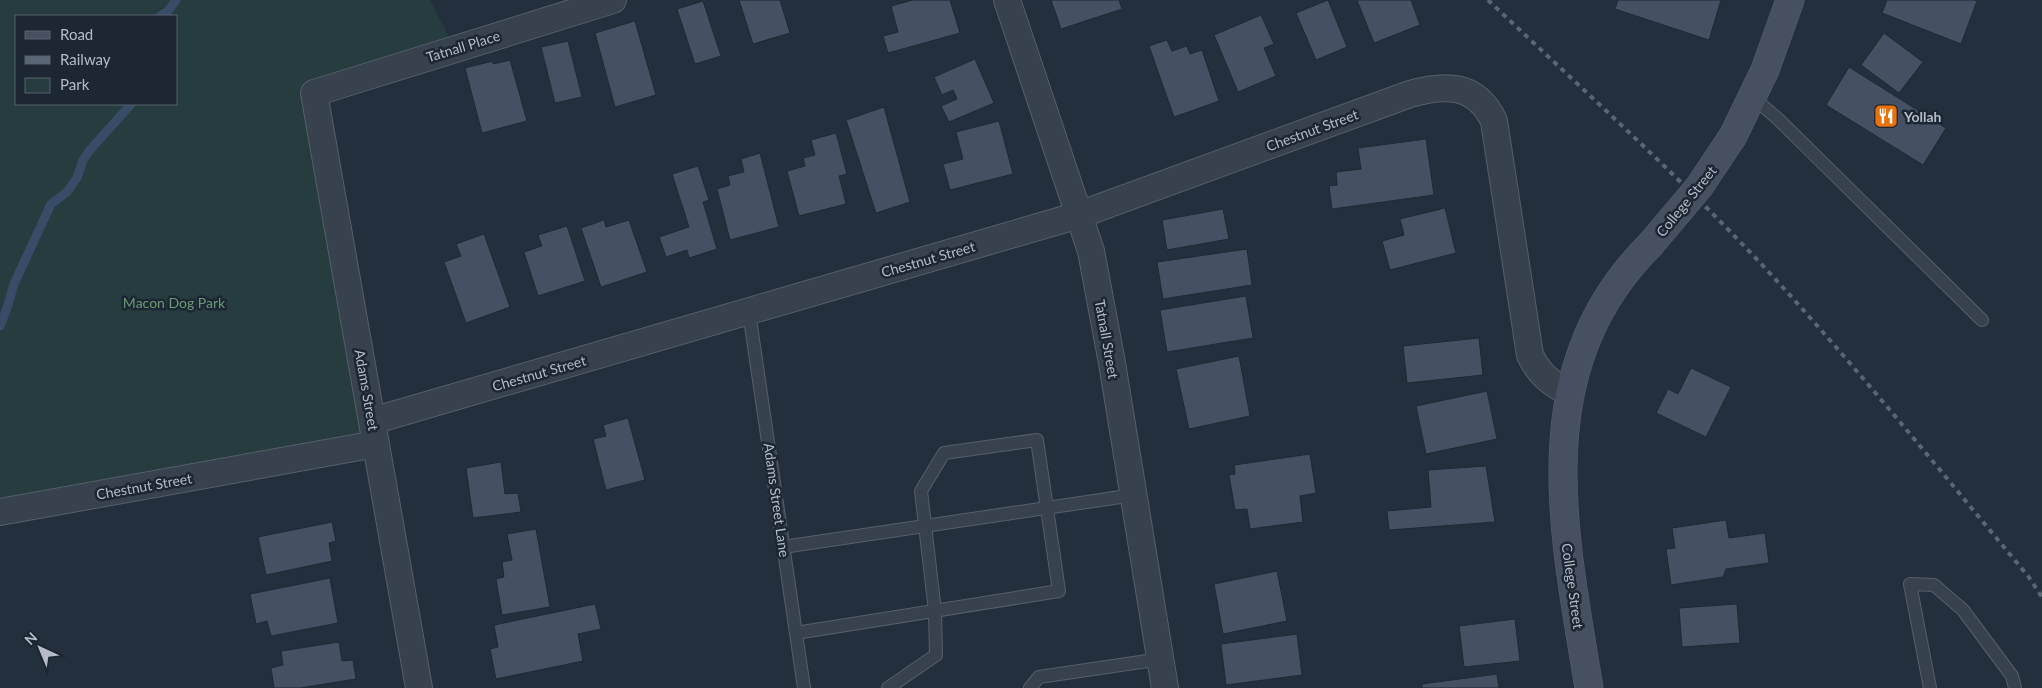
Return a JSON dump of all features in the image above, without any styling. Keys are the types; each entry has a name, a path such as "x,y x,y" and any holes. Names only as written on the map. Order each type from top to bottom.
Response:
{"street":[{"name":"Tatnall Place","path":"314,93 612,0"},
{"name":"Tatnall Street","path":"1007,0 1091,251 1134,495 1165,688"},
{"name":"College Street","path":"1589,688 1569,564 1562,491 1565,427 1570,393 1582,350 1597,317 1616,284 1634,260 1650,245 1699,188 1733,136 1765,70 1790,0"},
{"name":"Chestnut Street","path":"0,512 374,433 749,312 1079,215 1410,94 1442,87 1466,92 1477,97 1486,105 1494,121 1530,355 1536,367 1546,379 1556,387 1570,393"},
{"name":"Adams Street","path":"314,93 419,688"}],"lane":[{"path":"1752,97 1777,118 1982,320"},
{"name":"Adams Street Lane","path":"749,312 804,688"},
{"path":"796,633 935,611 1059,592 1037,440 944,453 920,491 935,611 936,654 888,688"},
{"path":"783,547 1134,495"},
{"path":"1930,688 1910,584 1934,585 1963,610 2012,676 2015,688"},
{"path":"1030,688 1039,677 1161,659"}],"green space":[{"name":"Macon Dog Park","path":"0,0 430,0 457,52 312,94 378,443 0,510"}],"building":[{"path":"739,0 780,0 790,33 753,44"},
{"path":"913,0 950,0 960,33 888,53 883,36 898,32 891,6"},
{"path":"1051,0 1119,0 1122,9 1061,29"},
{"path":"1328,0 1347,47 1316,60 1296,13"},
{"path":"1357,0 1411,0 1420,25 1374,43"},
{"path":"1618,0 1721,0 1709,40 1615,9"},
{"path":"1887,0 1977,1 1961,44 1882,13"},
{"path":"703,1 721,56 695,64 677,9"},
{"path":"1261,15 1274,44 1264,48 1276,76 1238,92 1214,35"},
{"path":"635,21 656,95 615,107 595,33"},
{"path":"1884,33 1923,62 1899,93 1861,65"},
{"path":"1167,40 1172,51 1187,46 1190,54 1202,50 1219,101 1174,117 1149,46"},
{"path":"568,41 582,97 555,103 541,47"},
{"path":"975,59 994,103 949,122 941,106 957,99 953,90 942,95 934,77"},
{"path":"510,60 527,121 482,133 465,68 493,61 493,64"},
{"name":"Yollah","path":"1849,67 1946,128 1923,165 1826,105"},
{"path":"884,107 910,202 876,213 846,120"},
{"path":"999,121 1013,174 950,190 943,164 963,159 956,132"},
{"path":"836,133 847,174 839,176 846,204 799,216 787,171 805,166 803,158 815,155 811,140"},
{"path":"1426,139 1434,195 1332,209 1329,186 1337,185 1336,172 1361,169 1358,148"},
{"path":"760,153 779,227 730,240 717,189 730,185 728,176 744,172 741,159"},
{"path":"698,166 709,200 703,202 717,249 689,258 687,250 666,257 659,237 689,227 672,174"},
{"path":"1445,208 1456,253 1390,270 1382,241 1404,235 1400,219"},
{"path":"1223,209 1229,239 1167,250 1162,220"},
{"path":"604,220 606,227 629,220 647,272 601,287 581,228"},
{"path":"567,226 585,281 538,296 524,252 542,246 538,235"},
{"path":"484,234 510,307 466,323 444,262 461,256 456,244"},
{"path":"1247,249 1252,285 1163,299 1157,262"},
{"path":"1246,296 1253,338 1167,352 1160,310"},
{"path":"1479,338 1483,375 1407,383 1403,346"},
{"path":"1239,356 1250,416 1189,429 1176,369"},
{"path":"1691,368 1731,387 1706,437 1656,413 1668,389 1678,394"},
{"path":"1487,391 1497,439 1426,454 1416,406"},
{"path":"628,418 645,480 606,490 593,439 606,436 603,425"},
{"path":"1310,454 1316,493 1300,496 1303,522 1250,529 1247,509 1235,510 1229,475 1235,474 1234,465"},
{"path":"501,462 505,494 518,493 521,512 473,518 466,468"},
{"path":"1486,466 1495,522 1389,530 1387,511 1431,507 1428,470"},
{"path":"1726,520 1729,538 1765,533 1769,563 1726,569 1723,577 1671,585 1666,549 1675,548 1672,528"},
{"path":"332,522 336,541 329,543 332,561 266,575 258,537"},
{"path":"536,529 550,607 502,615 496,579 504,577 502,562 512,560 507,534"},
{"path":"1277,571 1287,621 1223,634 1214,584"},
{"path":"330,578 338,623 271,636 267,621 256,624 250,594"},
{"path":"595,604 601,629 578,634 583,661 496,679 490,649 498,647 494,625"},
{"path":"1737,604 1740,643 1682,647 1679,608"},
{"path":"1515,619 1520,661 1464,667 1459,626"},
{"path":"1297,634 1302,675 1226,685 1221,644"},
{"path":"339,642 342,661 353,660 356,679 300,688 274,688 271,668 283,665 281,651"},
{"path":"1497,674 1499,688 1422,688 1422,684"}],"waterway":[{"path":"162,15 168,11 176,0"},
{"path":"0,326 14,284 51,204 67,192 77,178 83,160 90,150 130,105"}],"railway":[{"path":"1488,0 1663,165 1765,268 1833,343 1898,420 2028,576 2042,597"}],"place":[{"name":"Yollah","path":"1886,116"}]}
